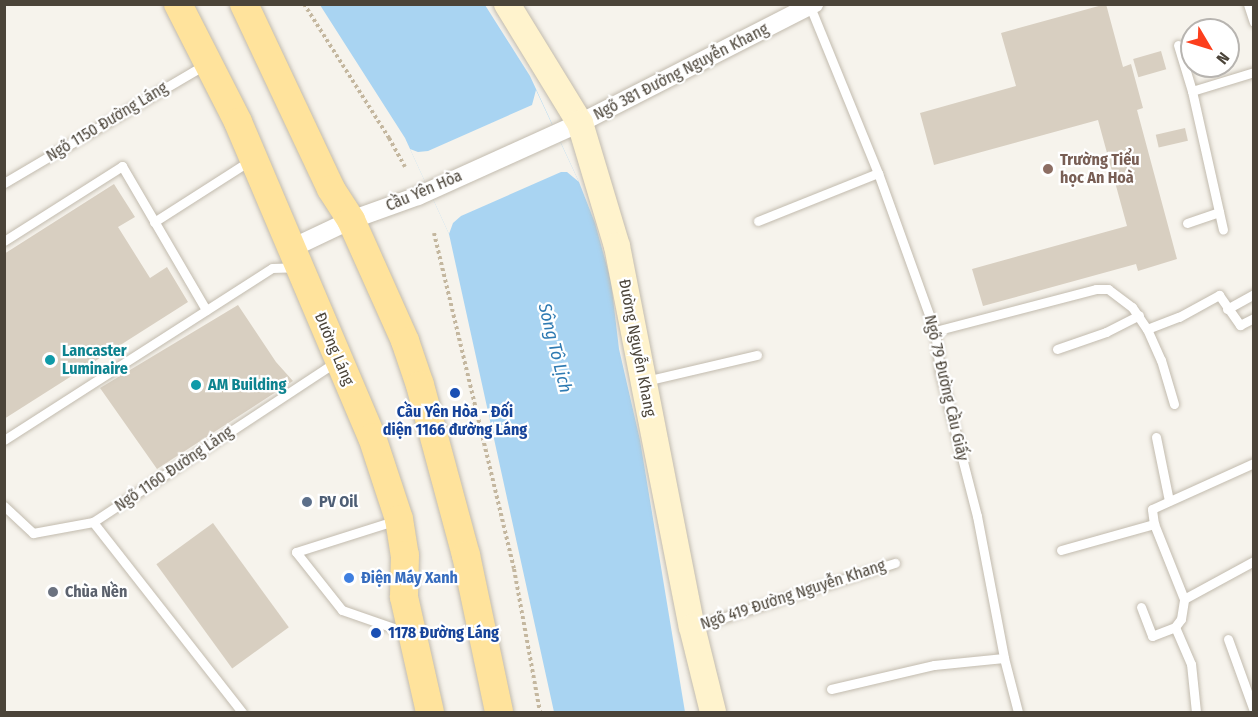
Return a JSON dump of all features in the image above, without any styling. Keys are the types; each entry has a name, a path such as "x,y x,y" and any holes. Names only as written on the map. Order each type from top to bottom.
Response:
{"main road":[{"name":"Đường Láng","path":"178,4 209,62 254,158 372,437 399,519 405,555 404,597 410,634 430,712"},
{"path":"244,4 331,189 351,220 405,341 420,385 466,555 499,712"},
{"name":"Đường Nguyễn Khang","path":"507,4 580,123 617,246 692,627 713,712"}],"street":[{"name":"Ngõ 381 Đường Nguyễn Khang","path":"555,133 580,123 811,5"},
{"name":"Cầu Yên Hòa","path":"296,258 351,220 429,190 555,133"}],"lane":[{"path":"1248,4 1254,22"},
{"name":"Ngõ 79 Đường Cầu Giấy","path":"811,5 878,173 935,331 940,372 977,516 1004,658 1018,712"},
{"path":"1178,45 1192,91 1223,230"},
{"name":"Ngõ 1150 Đường Láng","path":"4,183 209,62"},
{"path":"1192,91 1254,72"},
{"path":"154,222 254,158"},
{"path":"4,241 122,166 206,310"},
{"path":"759,221 878,173"},
{"path":"1187,223 1220,212"},
{"path":"4,440 272,268 296,258"},
{"path":"935,331 1095,289 1108,290 1139,315 1161,360 1174,404"},
{"path":"1227,309 1254,294"},
{"path":"1147,329 1179,317 1219,296 1240,325 1254,318"},
{"path":"1057,350 1106,332 1139,315"},
{"path":"644,382 757,356"},
{"name":"Ngõ 1160 Đường Láng","path":"4,506 33,533 93,522 339,359"},
{"path":"1156,437 1169,501"},
{"path":"1141,607 1152,636 1174,627 1181,619 1184,599 1154,524 1152,509 1254,463"},
{"path":"399,519 296,552 342,610 410,634"},
{"path":"93,522 242,712"},
{"path":"1061,550 1154,524"},
{"path":"1184,599 1254,561"},
{"name":"Ngõ 419 Đường Nguyễn Khang","path":"692,627 895,563"},
{"path":"1174,627 1191,664 1196,712"},
{"path":"1228,639 1254,711"},
{"path":"831,689 934,665 1004,658"}],"path":[{"path":"304,4 405,167"},
{"path":"434,233 514,570 540,712"}],"water":[{"name":"Sông Tô Lịch","path":"320,5 485,5 530,76 579,182 595,223 611,281 619,349 640,440 685,712 554,712 449,234 405,138"}],"pier":[{"path":"536,90 579,182 567,172 561,172 461,216 453,223 449,234 410,149 418,152 428,151 532,105"}],"building":[{"path":"1106,4 1123,67 1131,64 1143,108 1137,110 1177,259 1138,271 1136,264 983,306 972,269 1127,226 1098,120 934,165 920,113 1016,86 1001,33"},
{"path":"1161,51 1166,69 1138,77 1133,59"},
{"path":"1185,128 1188,141 1159,147 1156,135"},
{"name":"Lancaster Luminaire","path":"114,184 135,217 118,227 150,278 167,267 188,302 4,419 4,254"},
{"name":"AM Building","path":"238,305 276,362 293,381 157,469 100,388"},
{"path":"213,523 289,627 232,669 156,564"}],"place":[{"name":"Trường Tiểu học An Hoà","path":"1048,169"},
{"name":"Lancaster Luminaire","path":"50,360"},
{"name":"AM Building","path":"196,385"},
{"name":"Cầu Yên Hòa - Đối diện 1166 đường Láng","path":"455,393"},
{"name":"PV Oil","path":"307,502"},
{"name":"Điện Máy Xanh","path":"349,578"},
{"name":"Chùa Nền","path":"53,592"},
{"name":"1178 Đường Láng","path":"376,633"}]}
